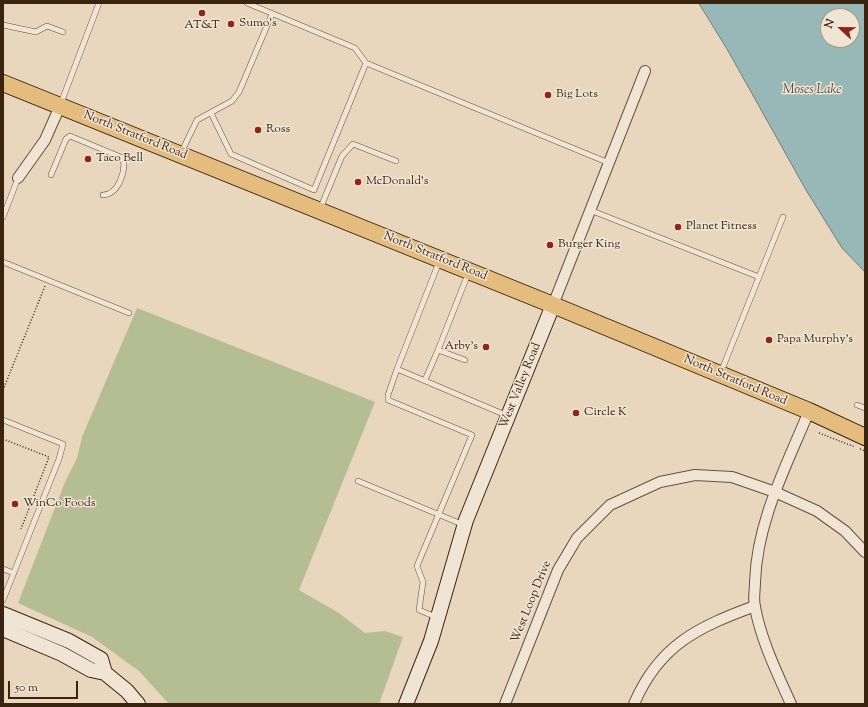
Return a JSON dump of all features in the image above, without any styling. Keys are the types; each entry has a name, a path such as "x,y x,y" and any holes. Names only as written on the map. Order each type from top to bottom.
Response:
{"main road":[{"name":"North Stratford Road","path":"3,83 553,305 809,411 865,437"},
{"name":"West Valley Road","path":"406,704 431,641 464,526 553,305"},
{"path":"3,614 69,641 95,655 101,659 105,673"},
{"path":"3,629 62,654 91,670 105,673 127,691 138,704"}],"street":[{"name":"West Valley Road","path":"553,305 645,71"},
{"path":"18,178 45,140 60,106"},
{"path":"791,704 766,645 754,606 756,569 763,530 775,492 809,411"},
{"name":"West Loop Drive","path":"505,704 558,570 577,538 610,505 660,482 695,475 732,478 775,492 816,511 845,531 865,552"},
{"path":"634,704 642,686 673,646 691,633 754,606"}],"lane":[{"path":"60,106 100,3"},
{"path":"246,3 355,48 366,63 609,163"},
{"path":"180,154 197,120 232,101 239,92 272,14"},
{"path":"3,25 36,32 48,26 63,32"},
{"path":"211,113 231,154 314,190 366,63"},
{"path":"51,175 66,139 70,136 123,158 125,165 117,189 108,194 103,194"},
{"path":"320,211 342,156 353,144 396,161"},
{"path":"3,217 18,178"},
{"path":"590,210 760,277"},
{"path":"720,375 783,217"},
{"path":"438,618 419,610 423,582 417,566 472,436 388,400 388,395 440,259"},
{"path":"3,262 129,313"},
{"path":"425,380 469,271"},
{"path":"438,350 465,360"},
{"path":"397,369 509,417"},
{"path":"857,405 865,408"},
{"path":"3,420 63,444 59,459 3,600"},
{"path":"358,481 464,526"},
{"path":"3,569 14,573"}],"path":[{"path":"3,390 48,280"},
{"path":"819,433 865,452"},
{"path":"3,438 49,457 21,529"}],"green space":[{"path":"137,308 375,402 299,590 339,613 365,633 385,631 403,637 379,704 169,704 139,671 92,637 18,603 65,482 77,458 82,437"}],"water":[{"name":"Moses Lake","path":"699,3 865,3 865,272 842,248 806,190 727,49"}],"place":[{"name":"AT&T","path":"202,13"},
{"name":"Sumo's","path":"231,24"},
{"name":"Big Lots","path":"548,95"},
{"name":"Ross","path":"258,130"},
{"name":"Taco Bell","path":"88,159"},
{"name":"McDonald's","path":"358,182"},
{"name":"Planet Fitness","path":"678,227"},
{"name":"Burger King","path":"550,245"},
{"name":"Papa Murphy's","path":"769,340"},
{"name":"Arby's","path":"486,347"},
{"name":"Circle K","path":"576,413"},
{"name":"WinCo Foods","path":"15,504"}]}
